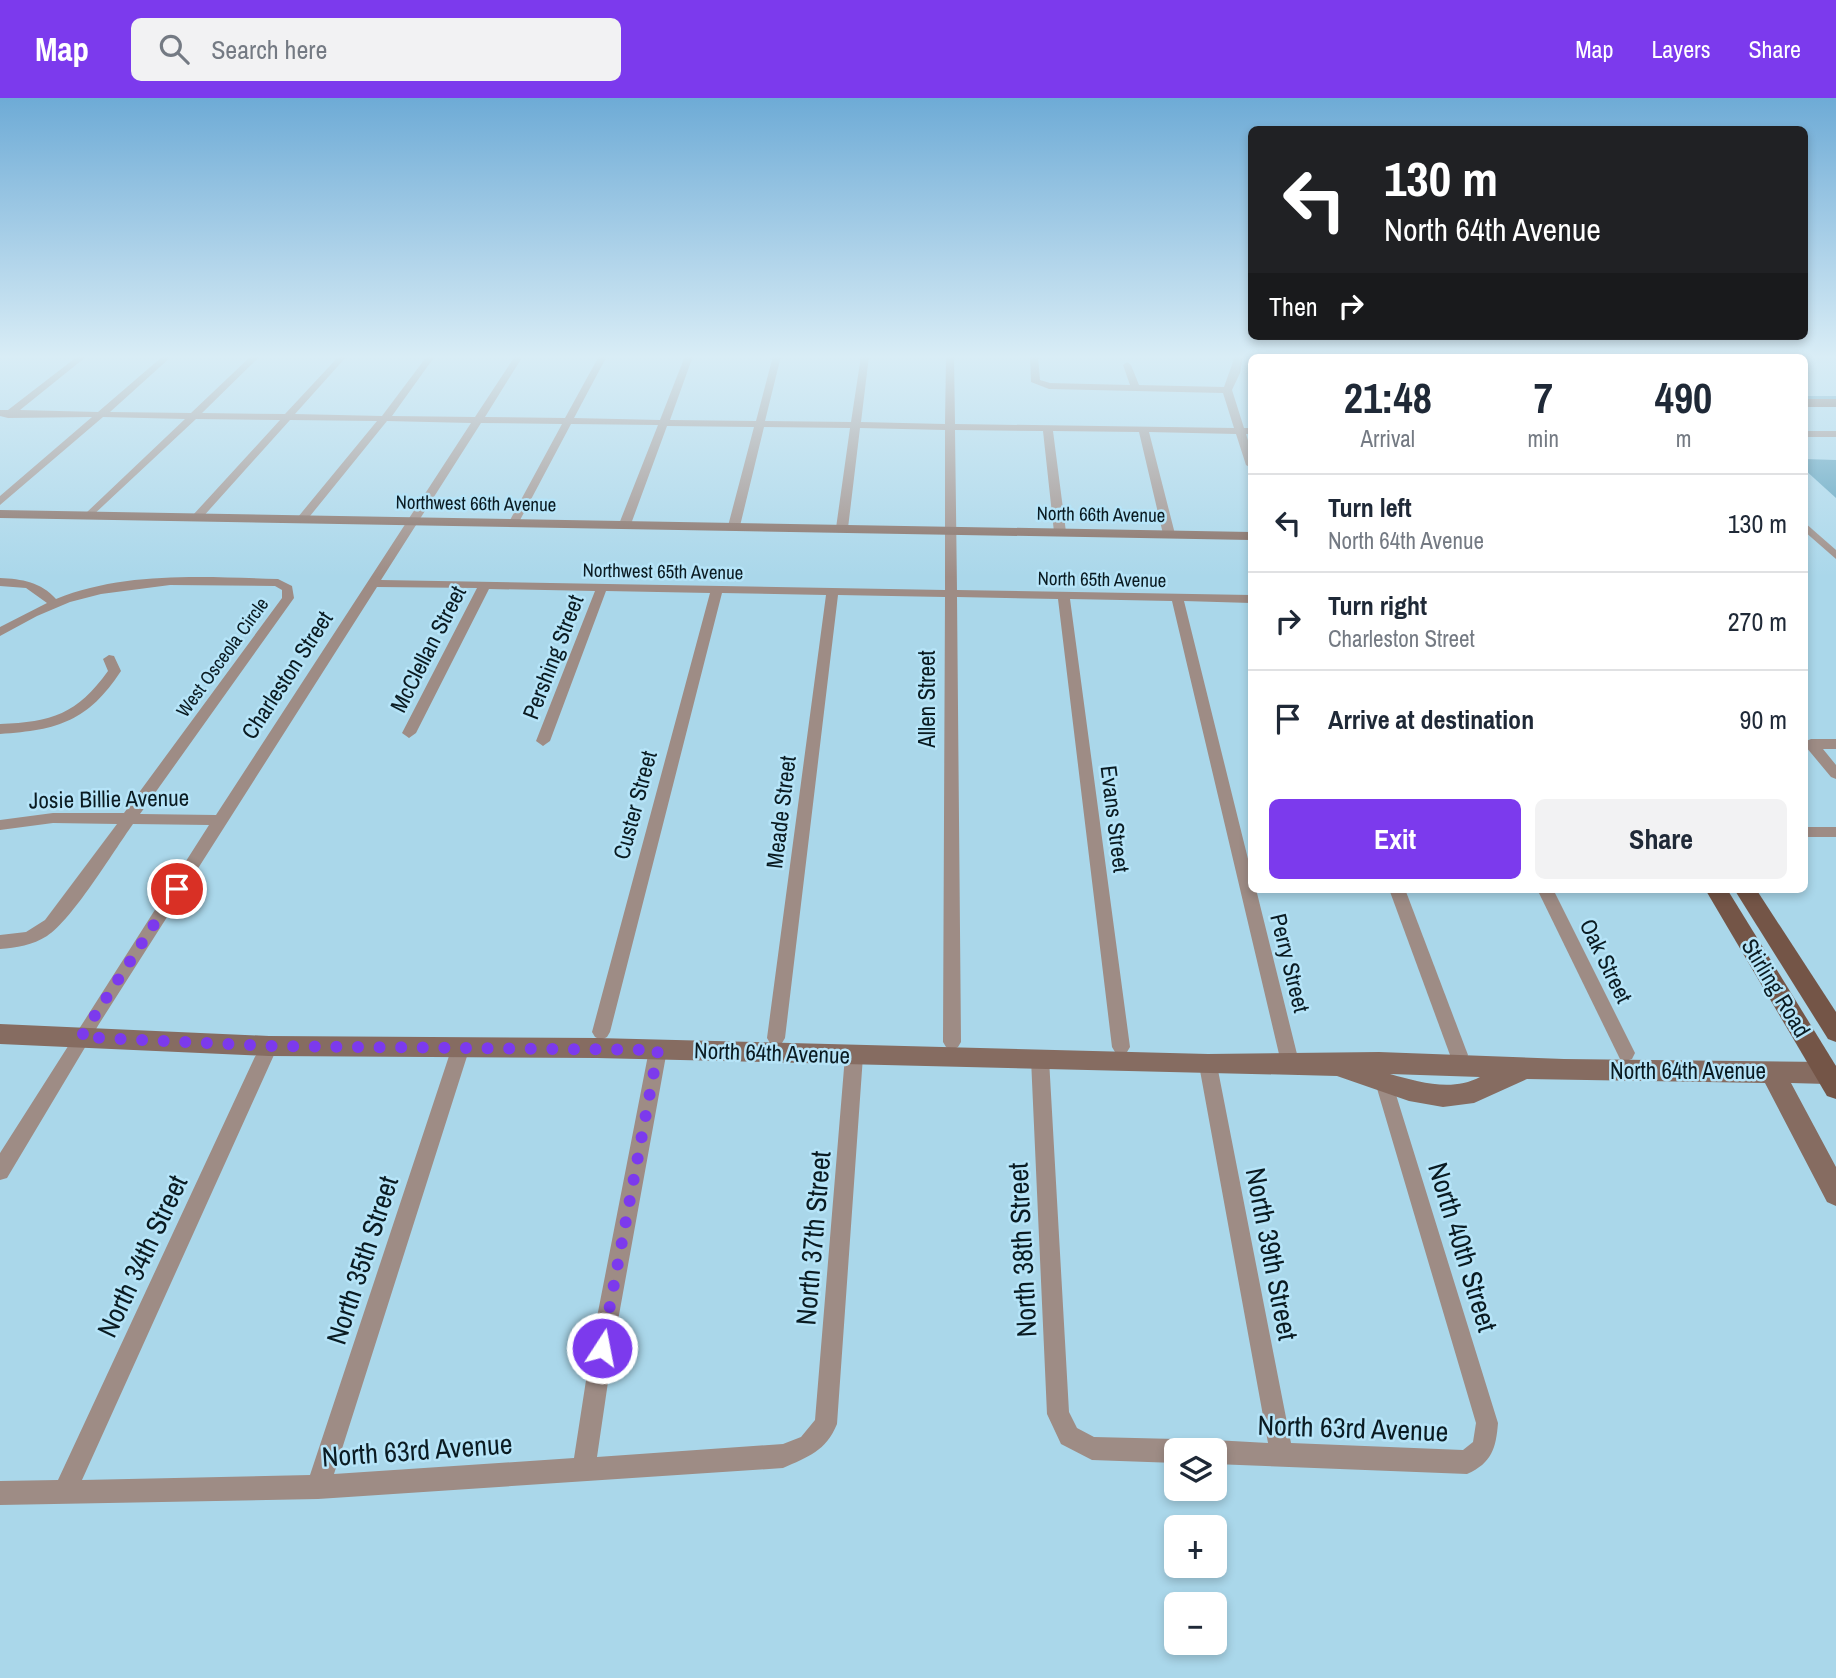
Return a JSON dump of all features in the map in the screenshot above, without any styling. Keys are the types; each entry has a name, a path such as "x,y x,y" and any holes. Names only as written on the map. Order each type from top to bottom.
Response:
{"main road":[{"name":"Stirling Road","path":"1718,893 1831,1080"},
{"name":"Stirling Road","path":"1748,893 1836,1032"}],"street":[{"path":"0,502 84,430"},
{"path":"90,516 179,430"},
{"path":"197,517 277,430"},
{"path":"302,519 375,430"},
{"name":"Charleston Street","path":"0,1171 87,1028 472,430"},
{"path":"514,522 565,430"},
{"path":"625,524 661,430"},
{"path":"734,526 759,430"},
{"path":"842,528 855,430"},
{"name":"Allen Street","path":"951,430 952,1042"},
{"path":"1048,430 1060,532"},
{"path":"1143,430 1169,534"},
{"path":"1178,430 1248,431"},
{"path":"1238,431 1248,457"},
{"path":"1808,434 1836,434"},
{"name":"Northwest 66th Avenue","path":"0,514 951,530"},
{"path":"1808,529 1836,556"},
{"name":"North 66th Avenue","path":"951,530 1248,536"},
{"name":"West Osceola Circle","path":"0,632 54,604 132,583 169,579 278,583 288,589 288,598 130,819"},
{"path":"0,582 33,585 47,594 54,604"},
{"name":"Northwest 65th Avenue","path":"374,583 951,594"},
{"name":"McClellan Street","path":"409,733 485,584"},
{"name":"Pershing Street","path":"543,741 603,587"},
{"name":"Custer Street","path":"601,1032 717,589"},
{"name":"Meade Street","path":"776,1038 832,592"},
{"name":"North 65th Avenue","path":"951,594 1248,599"},
{"name":"Evans Street","path":"1063,596 1121,1047"},
{"name":"Perry Street","path":"1177,598 1248,890"},
{"path":"0,729 57,725 80,711 115,671 109,659"},
{"path":"1836,744 1811,744 1836,774"},
{"name":"Josie Billie Avenue","path":"0,825 53,818 220,820"},
{"path":"0,942 32,938 46,930 130,819"},
{"path":"1808,832 1836,832"},
{"name":"Perry Street","path":"1249,893 1288,1054"},
{"path":"1398,893 1459,1055"},
{"name":"Oak Street","path":"1547,893 1626,1053"},
{"name":"North 64th Avenue","path":"0,1034 87,1028 269,1046 658,1050 1334,1066 1381,1072 1407,1091 1450,1095 1473,1093 1503,1075 1550,1069 1772,1072 1831,1080"},
{"name":"North 34th Street","path":"66,1489 269,1046"},
{"name":"North 35th Street","path":"318,1487 460,1049"},
{"path":"584,1467 602,1348 658,1050"},
{"name":"North 37th Street","path":"827,1424 855,1056"},
{"name":"North 38th Street","path":"1040,1059 1058,1414 1069,1436 1092,1448 1164,1451"},
{"name":"North 39th Street","path":"1208,1065 1282,1454"},
{"name":"North 40th Street","path":"1381,1072 1487,1423 1484,1448"},
{"path":"1772,1072 1836,1193"},
{"name":"North 63rd Avenue","path":"0,1493 66,1489 318,1487 584,1467 783,1456 809,1445 827,1424"},
{"name":"North 63rd Avenue","path":"1227,1452 1467,1462 1484,1448"}],"water":[{"path":"1808,459 1836,460 1836,498 1808,473"}],"route":[{"path":"177,889 81,1037 269,1046 658,1050 602,1348"}]}
